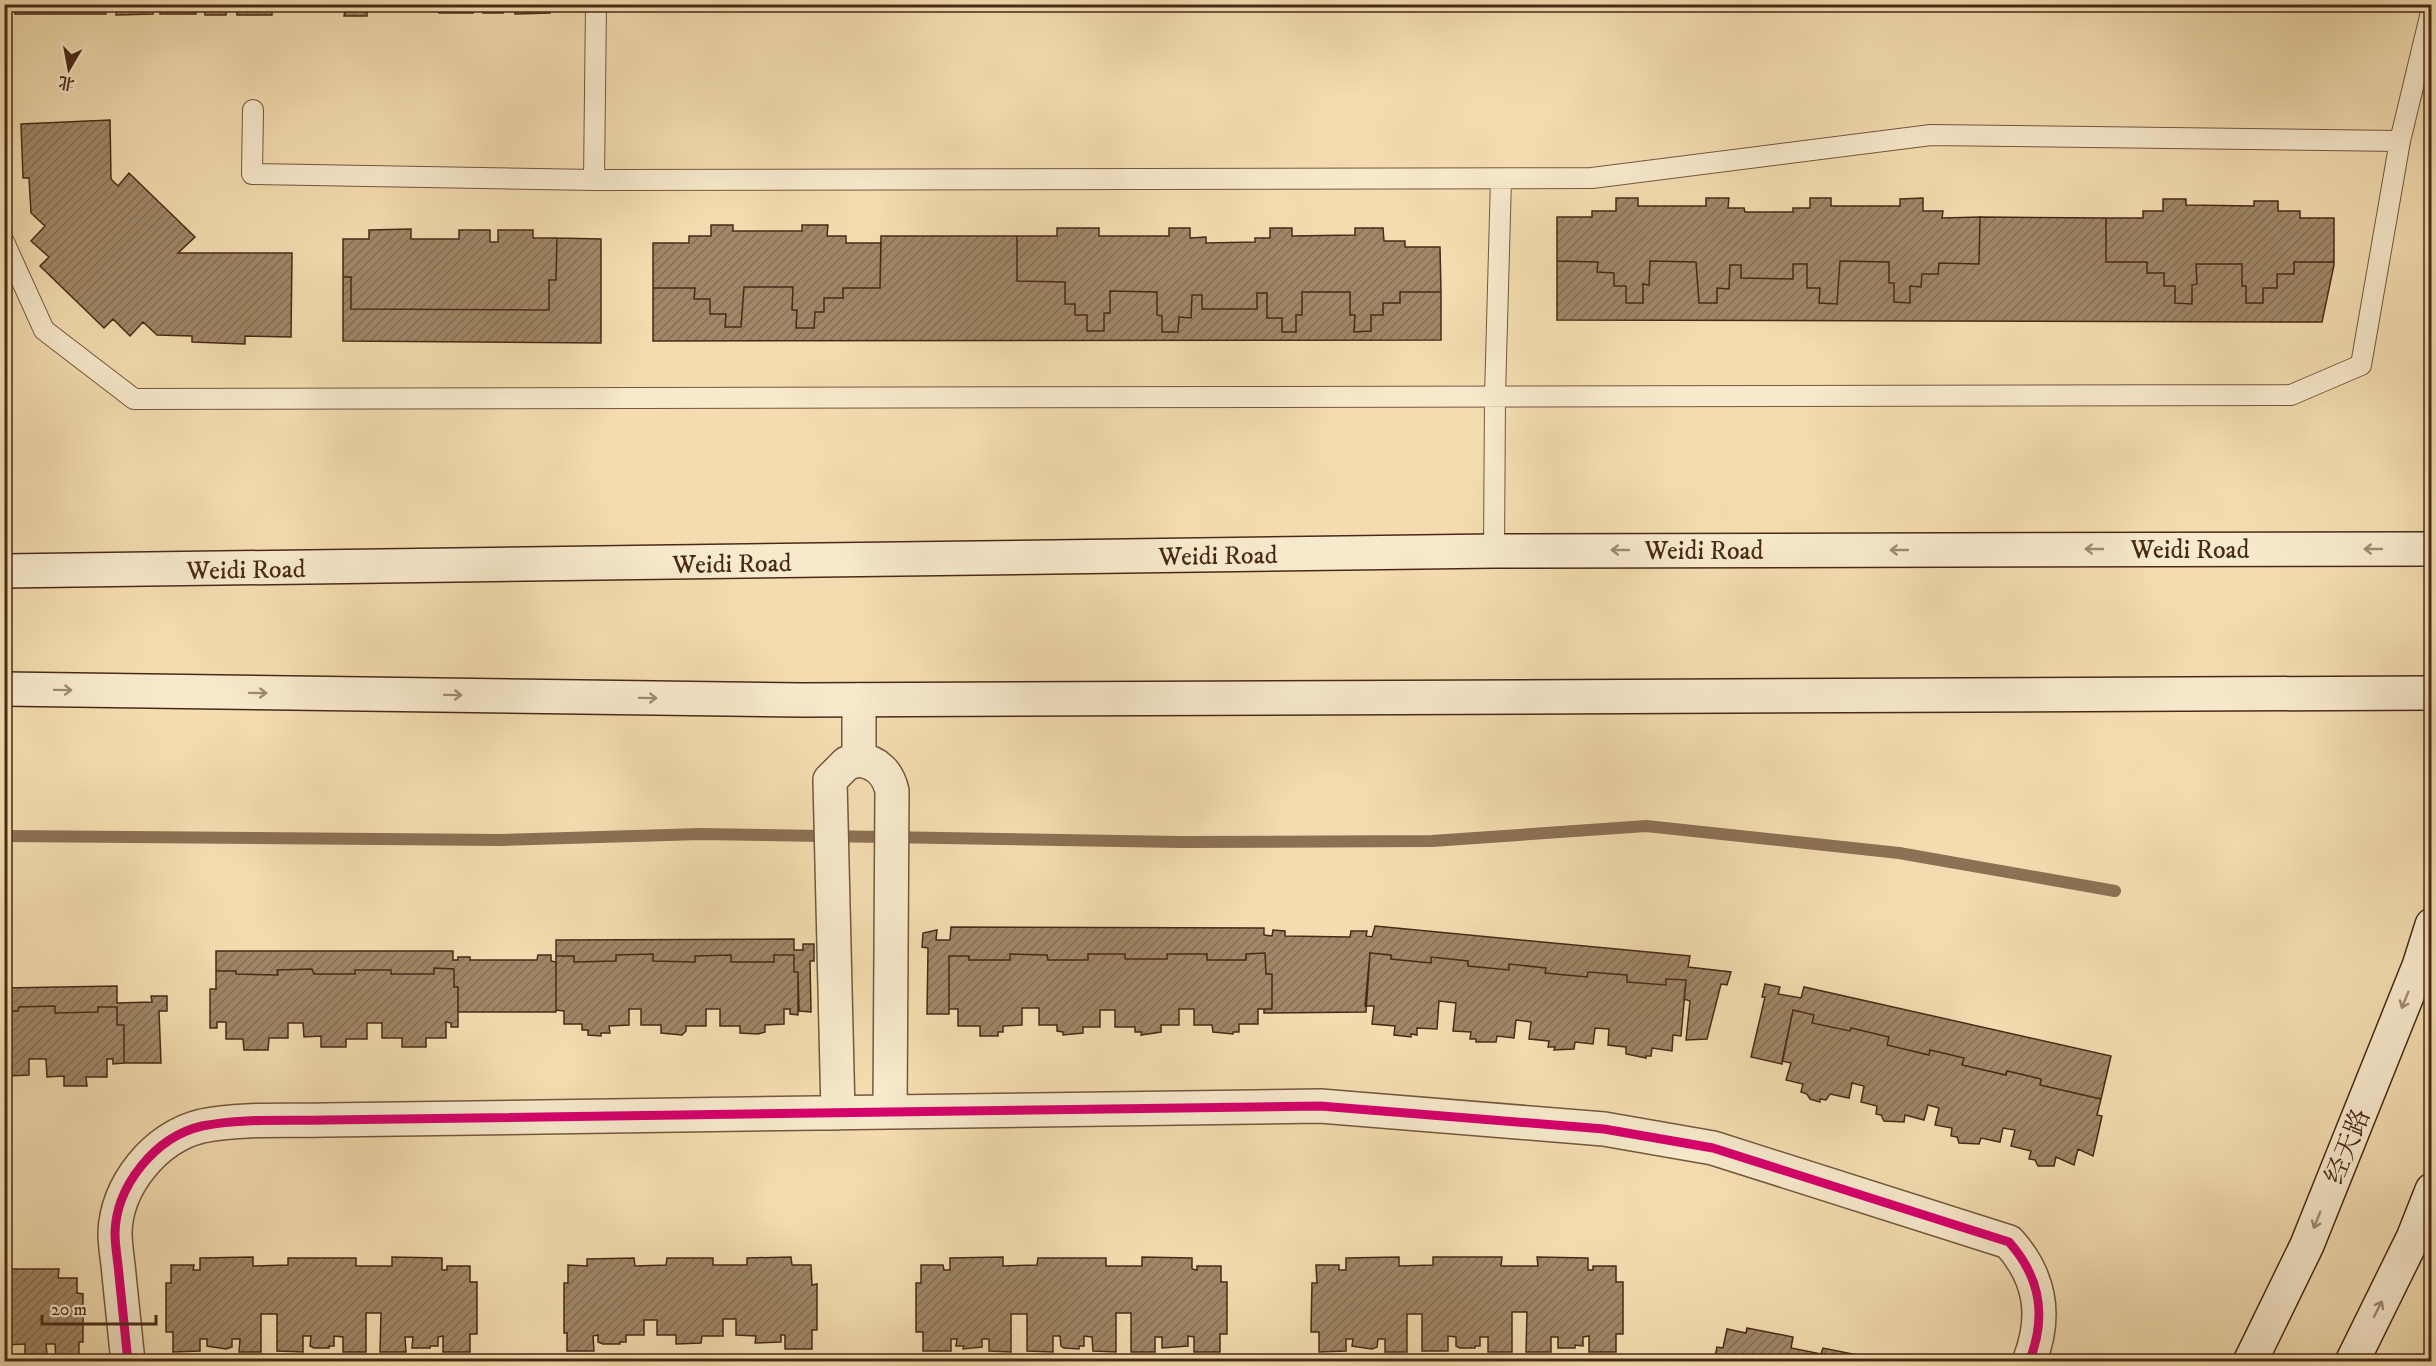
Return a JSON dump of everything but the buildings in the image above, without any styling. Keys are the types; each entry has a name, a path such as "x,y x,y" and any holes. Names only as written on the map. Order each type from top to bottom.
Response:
{"main road":[{"name":"Weidi Road","path":"4,572 1494,551 2432,549"},
{"path":"4,689 859,700 2432,693"},
{"path":"859,700 859,760"},
{"path":"838,1113 830,780 837,770 847,763 859,760 868,761 883,771 890,780 892,791 890,1112"},
{"name":"经天路","path":"2250,1362 2307,1245 2415,977 2432,925"},
{"path":"128,1362 115,1233 119,1209 128,1187 157,1149 177,1136 200,1127 224,1123 338,1120 1320,1106 1604,1129 1713,1148 2009,1242 2023,1258 2039,1298 2040,1320 2036,1343 2029,1362"},
{"path":"2352,1362 2413,1238 2432,1190"}],"lane":[{"path":"594,180 596,4"},
{"path":"4,242 44,330 134,399 2291,395 2361,365 2400,141 2432,8"},
{"path":"253,111 252,174 594,180 1592,178 1931,135 2400,141"},
{"path":"1494,551 1495,396 1502,178"}],"waterway":[{"path":"4,836 501,840 701,834 1180,842 1432,841 1646,826 1899,853 2115,891"}],"cycle path":[{"path":"128,1362 115,1238 117,1215 122,1198 141,1166 154,1152 185,1132 202,1126 264,1120 1320,1106 1604,1129 1713,1148 2009,1242 2028,1270 2038,1299 2038,1329 2029,1362"}]}
